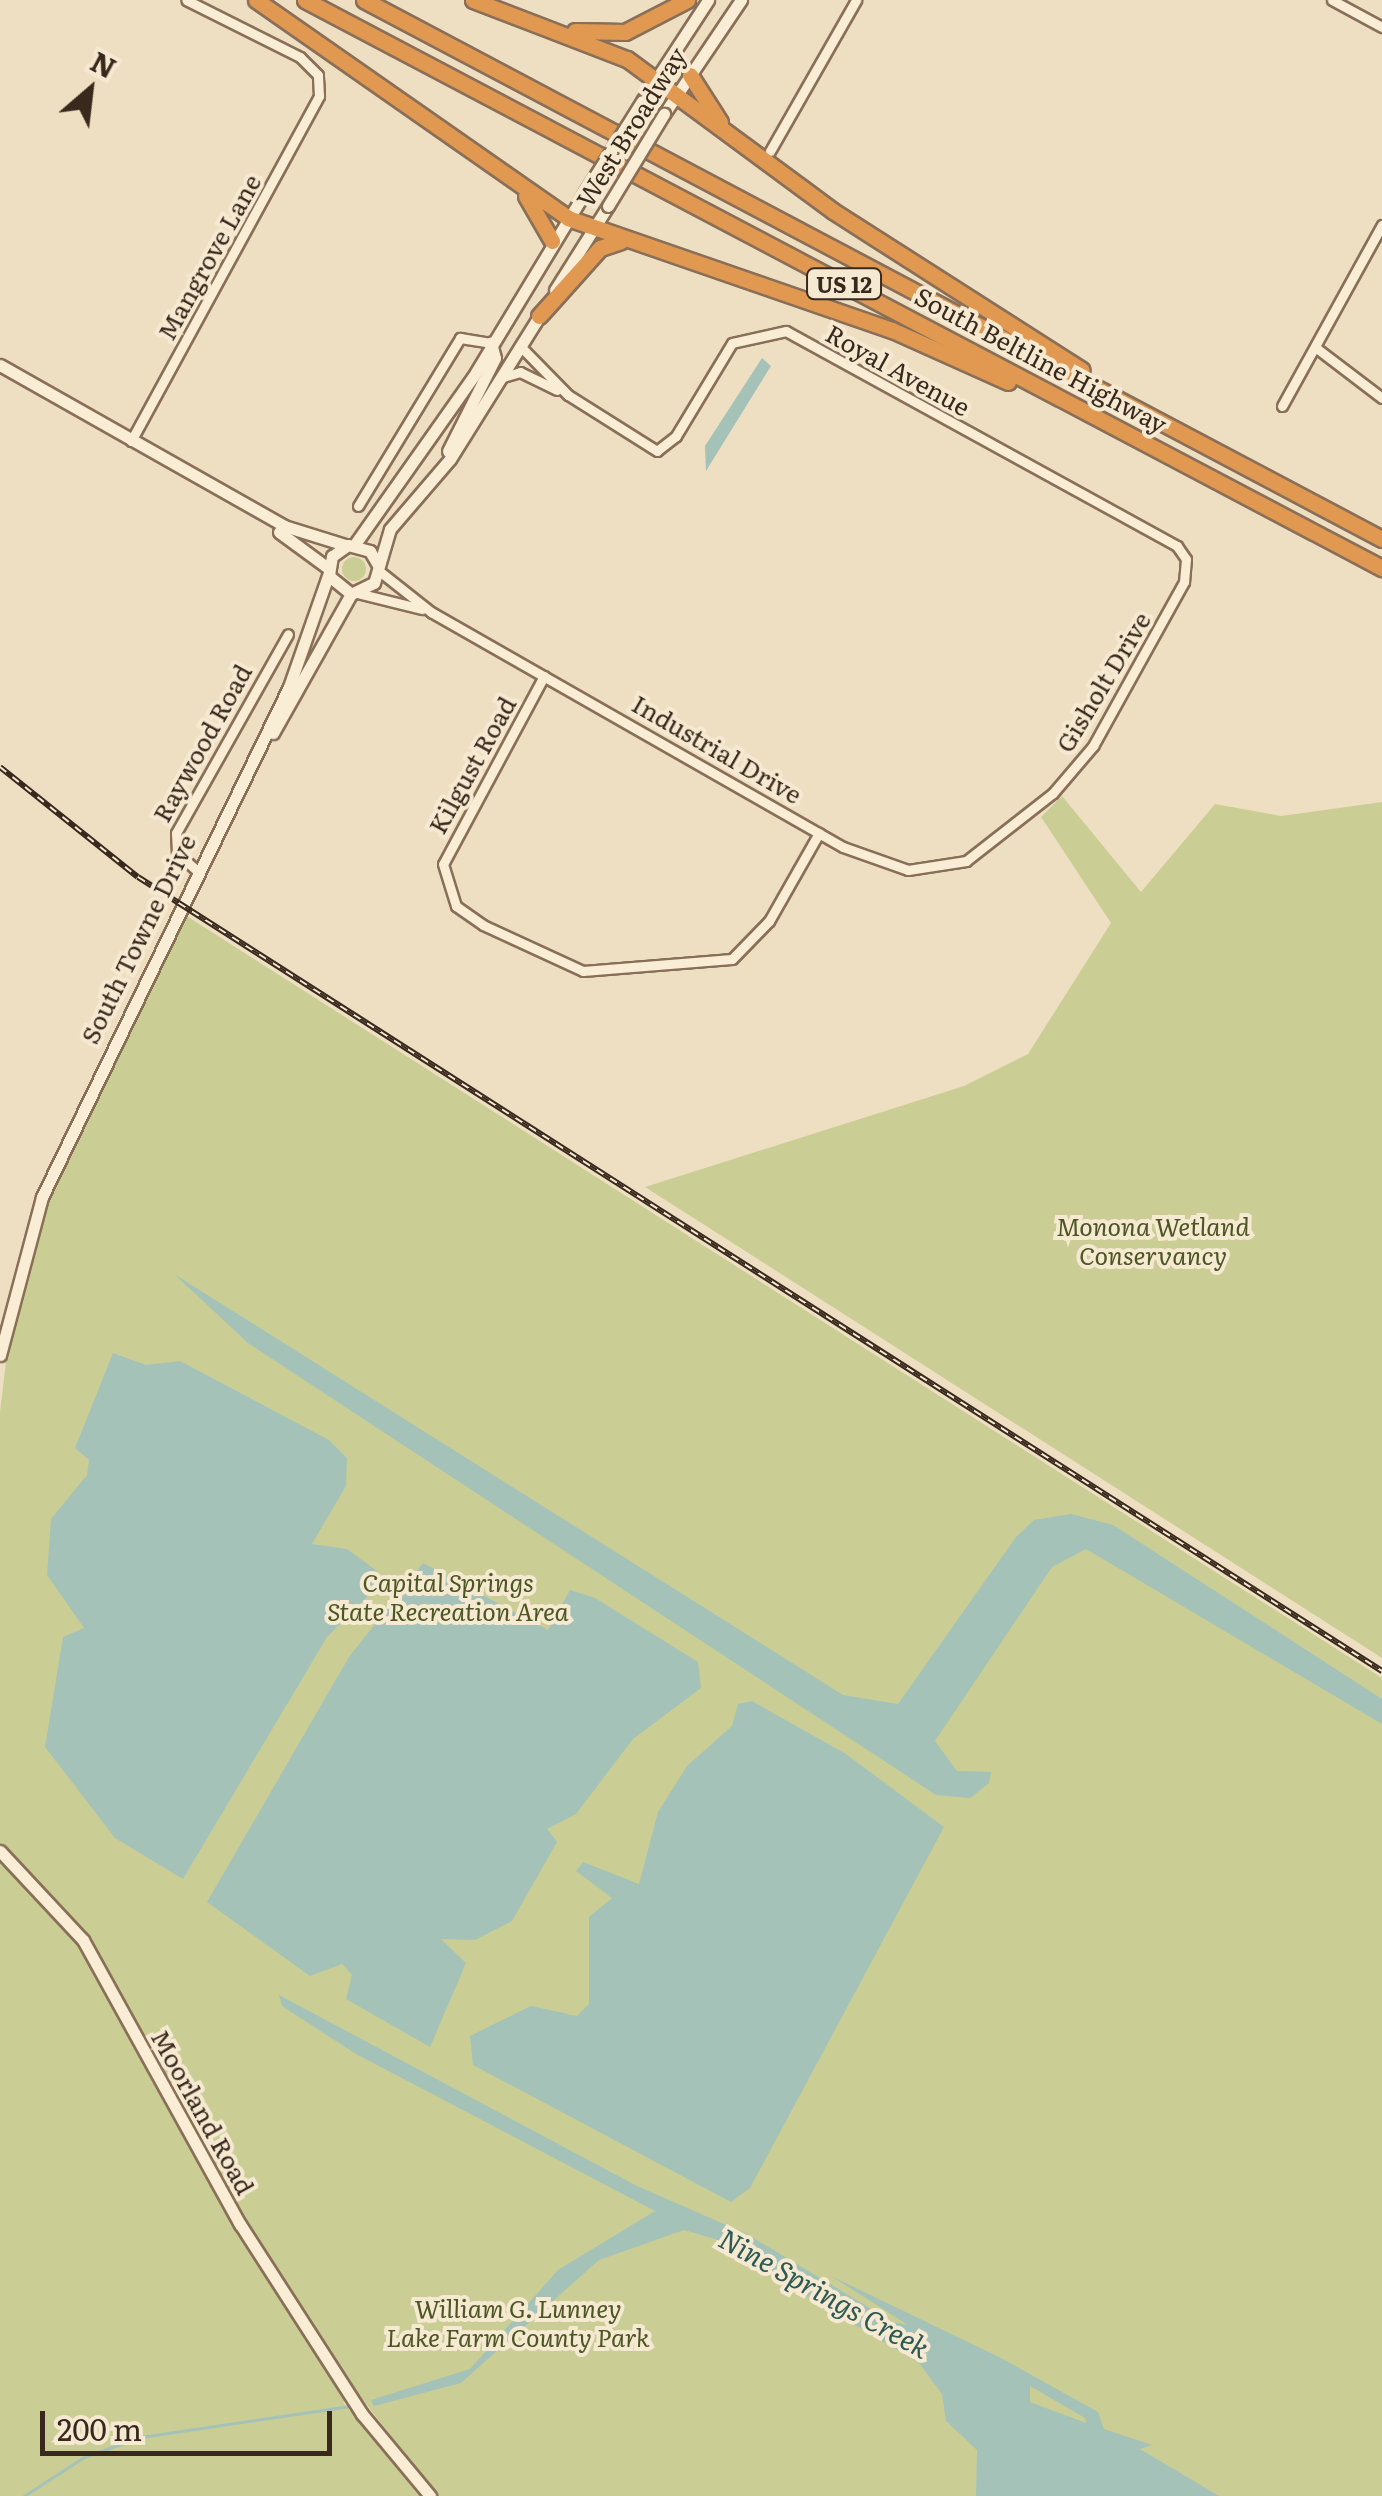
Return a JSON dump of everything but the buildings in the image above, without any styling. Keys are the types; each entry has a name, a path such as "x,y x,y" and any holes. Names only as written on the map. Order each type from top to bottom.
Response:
{"highway":[{"path":"256,0 568,218 621,242 892,330 1170,457"},
{"name":"South Beltline Highway","path":"306,0 1382,568"},
{"name":"South Beltline Highway","path":"364,0 1382,539"},
{"path":"473,0 549,27 654,79 747,150 1182,434"},
{"path":"549,27 626,32 687,0"},
{"path":"690,75 747,150"},
{"path":"510,178 552,241"},
{"path":"539,316 600,248 621,242"}],"street":[{"name":"Mangrove Lane","path":"131,441 319,92 300,57 186,0"},
{"name":"West Broadway","path":"568,218 708,0"},
{"name":"West Broadway","path":"593,230 664,114 741,0"},
{"path":"770,151 856,0"},
{"path":"1332,0 1382,27"},
{"path":"352,545 492,342 568,218"},
{"path":"1282,406 1382,225"},
{"path":"0,365 303,536 352,545 378,568 390,530 441,469 593,230"},
{"name":"Royal Avenue","path":"499,380 520,372 568,396 643,449 662,450 732,344 777,328 1176,546 1188,569"},
{"path":"358,506 460,338 492,342"},
{"path":"441,469 495,358 492,342"},
{"name":"Royal Avenue","path":"520,346 568,396"},
{"path":"1314,347 1382,398"},
{"path":"254,509 354,594"},
{"name":"South Towne Drive","path":"256,757 329,570 352,545"},
{"name":"South Towne Drive","path":"0,1355 16,1273 66,1144 195,869 256,757 354,594 378,568"},
{"name":"Industrial Drive","path":"378,568 431,612 819,833 908,870 946,868 993,845"},
{"name":"Gisholt Drive","path":"993,845 1093,746 1188,569"},
{"name":"Industrial Drive","path":"354,594 431,612"},
{"name":"Raywood Road","path":"195,869 174,840 288,634"},
{"name":"Kilgust Road","path":"544,676 443,864 456,906 483,925 583,971 732,958 774,914 819,833"},
{"name":"Moorland Road","path":"0,1850 83,1940 222,2194 357,2406 430,2496"}],"green space":[{"path":"354,557 366,569 354,581 342,569"},
{"name":"Monona Wetland Conservancy","path":"1062,796 1141,892 1215,804 1281,816 1382,802 1382,1658 645,1187 964,1086 1028,1054 1111,923 1041,817"},
{"name":"Capital Springs State Recreation Area","path":"182,913 1382,1678 1382,2496 438,2496 363,2400 343,2402 419,2496 0,2496 0,1412 10,1328 40,1219"}],"water":[{"path":"762,358 771,366 706,471 705,446"},
{"path":"174,1274 843,1695 898,1704 1016,1537 1034,1520 1071,1514 1113,1525 1382,1699 1382,1724 1086,1549 1052,1567 935,1741 957,1771 991,1772 989,1783 970,1798 936,1795 248,1343"},
{"path":"113,1353 146,1365 180,1361 329,1440 347,1458 346,1486 312,1544 347,1549 377,1571 379,1585 327,1637 183,1879 115,1838 45,1747 63,1637 84,1628 47,1575 51,1519 87,1475 89,1460 75,1448"},
{"path":"423,1563 548,1630 570,1590 595,1598 698,1662 701,1688 633,1739 576,1814 547,1829 557,1842 512,1921 475,1940 441,1939 466,1963 430,2047 346,1999 352,1975 342,1964 310,1976 207,1902 349,1657"},
{"path":"752,1701 846,1754 944,1827 750,2188 731,2202 473,2065 470,2036 531,2006 577,2016 589,2004 589,1917 612,1898 576,1871 583,1862 639,1884 658,1812 687,1766 732,1726 738,1704"},
{"path":"279,1995 637,2186 747,2234 893,2322 908,2325 831,2276 1001,2358 1098,2412 1104,2429 1152,2445 1140,2449 1219,2496 976,2496 977,2450 946,2421 942,2394 919,2363 754,2265 739,2246 684,2230 599,2260 461,2383 374,2406 371,2400 470,2369 558,2270 655,2211 356,2054 282,2006","holes":["1030,2386 1085,2418 1086,2423 1030,2402"]}],"waterway":[{"name":"Nine Springs Creek","path":"24,2496 84,2457 141,2437 350,2406"}],"railway":[{"path":"0,767 138,877 1382,1671"}],"park label":[{"name":"William G. Lunney Lake Farm County Park","path":"518,2324"}]}
